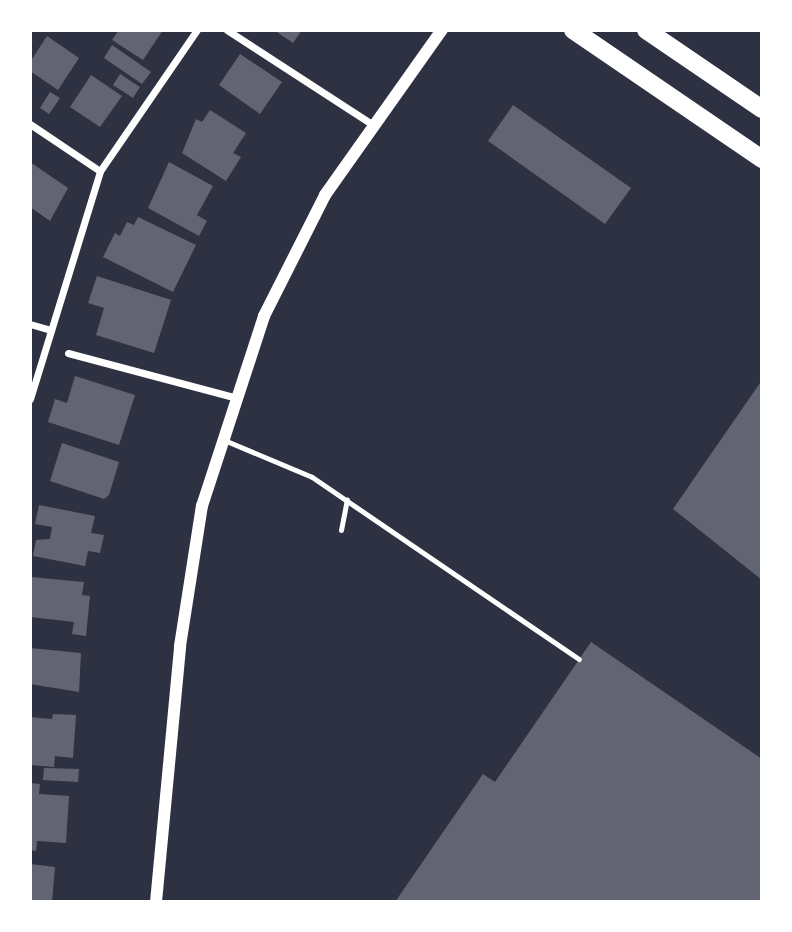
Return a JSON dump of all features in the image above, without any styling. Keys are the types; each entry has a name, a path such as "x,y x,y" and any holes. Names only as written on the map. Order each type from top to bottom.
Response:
{"main road":[{"path":"573,30 762,159"},
{"path":"646,30 762,109"}],"street":[{"path":"30,399 100,171 197,30"},
{"path":"227,30 372,124"},
{"path":"156,902 180,646 202,506 223,440 264,316 325,195 372,124 442,30"},
{"path":"30,124 100,171"},
{"path":"30,324 51,330"},
{"path":"68,353 237,398"}],"lane":[{"path":"223,440 313,477 579,659"},
{"path":"341,530 347,500"}],"building":[{"path":"119,30 163,30 143,60 112,40"},
{"path":"274,30 302,30 293,43"},
{"path":"47,36 79,58 58,90 30,71 30,62"},
{"path":"112,45 151,72 142,84 104,58"},
{"path":"240,54 282,82 260,114 219,85"},
{"path":"120,74 140,87 133,98 113,85"},
{"path":"91,75 122,96 100,127 70,107"},
{"path":"50,92 60,98 49,114 40,108"},
{"path":"513,105 631,188 605,224 488,141"},
{"path":"210,110 246,133 233,153 241,157 226,181 182,153 196,119 202,122"},
{"path":"30,162 68,188 50,221 30,207"},
{"path":"169,162 213,186 197,215 207,221 199,236 148,208"},
{"path":"138,217 196,245 173,292 103,257 115,233 120,236 127,222 134,225"},
{"path":"97,276 171,300 154,353 96,335 104,308 88,303"},
{"path":"75,376 135,395 119,445 48,422 55,399 67,403"},
{"path":"762,380 762,580 673,509"},
{"path":"62,443 119,462 109,495 104,499 50,481"},
{"path":"39,505 95,516 91,533 104,535 100,553 88,551 85,566 33,556 36,540 50,539 52,527 35,524"},
{"path":"31,577 84,582 82,595 90,596 86,636 72,634 74,622 30,617"},
{"path":"591,642 762,759 762,902 395,902 483,774 495,782"},
{"path":"30,648 81,653 79,692 30,684"},
{"path":"53,714 76,715 73,758 55,756 54,767 30,765 30,717 52,719"},
{"path":"44,768 79,769 78,782 43,780"},
{"path":"30,783 40,784 39,794 69,796 66,843 37,841 36,851 30,850"},
{"path":"30,864 55,867 52,902 30,902"}]}
